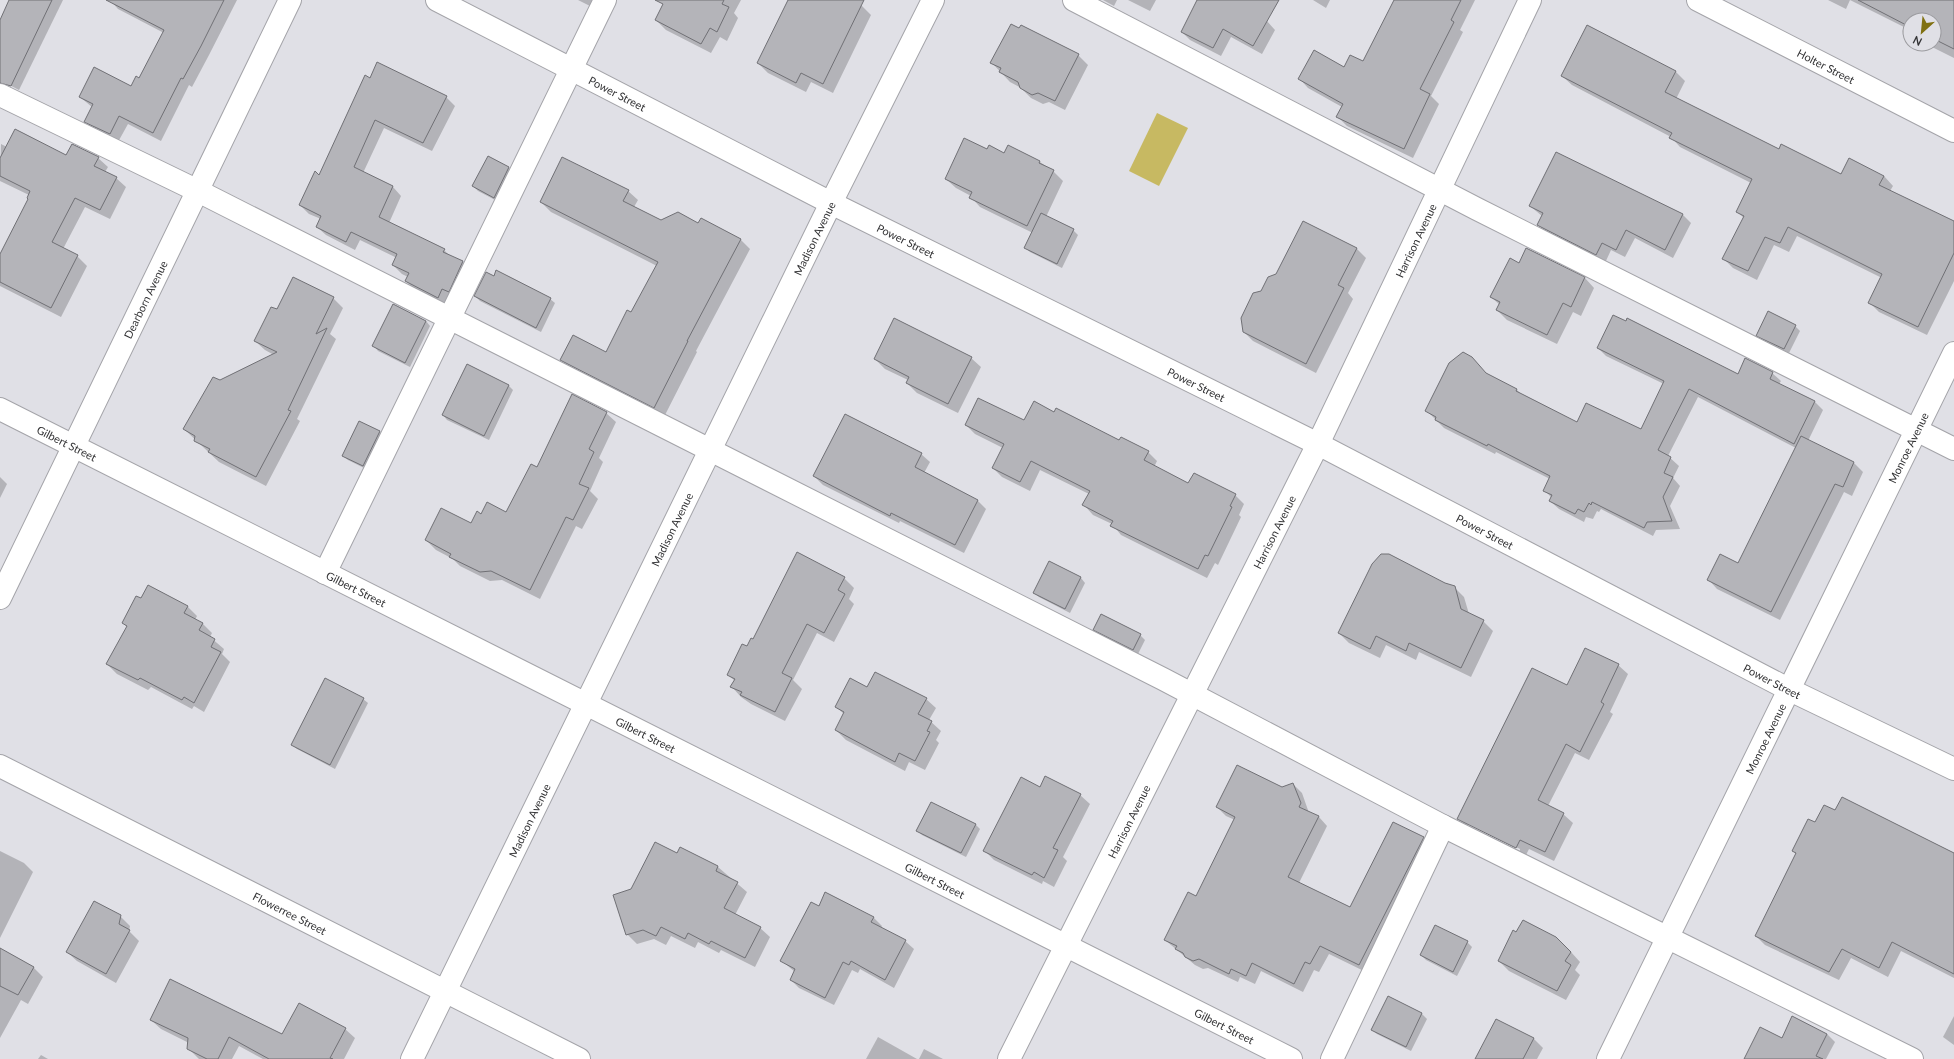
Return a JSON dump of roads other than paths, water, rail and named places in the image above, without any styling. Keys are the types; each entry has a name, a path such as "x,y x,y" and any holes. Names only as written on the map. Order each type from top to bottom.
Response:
{"street":[{"name":"Dearborn Avenue","path":"0,598 290,0"},
{"name":"Power Street","path":"438,0 831,203 1318,444 1790,690 1954,769"},
{"path":"325,573 448,318 605,0"},
{"name":"Madison Avenue","path":"412,1059 831,203 933,0"},
{"path":"1074,0 1438,189 1954,448"},
{"name":"Harrison Avenue","path":"1009,1059 1318,444 1438,189 1530,0"},
{"name":"Holter Street","path":"1698,0 1954,131"},
{"path":"0,95 198,191 1192,694 1443,826 1912,1059"},
{"name":"Monroe Avenue","path":"1608,1059 1954,353"},
{"name":"Gilbert Street","path":"0,409 1291,1059"},
{"name":"Flowerree Street","path":"0,766 579,1059"},
{"path":"1332,1059 1443,826"}]}
